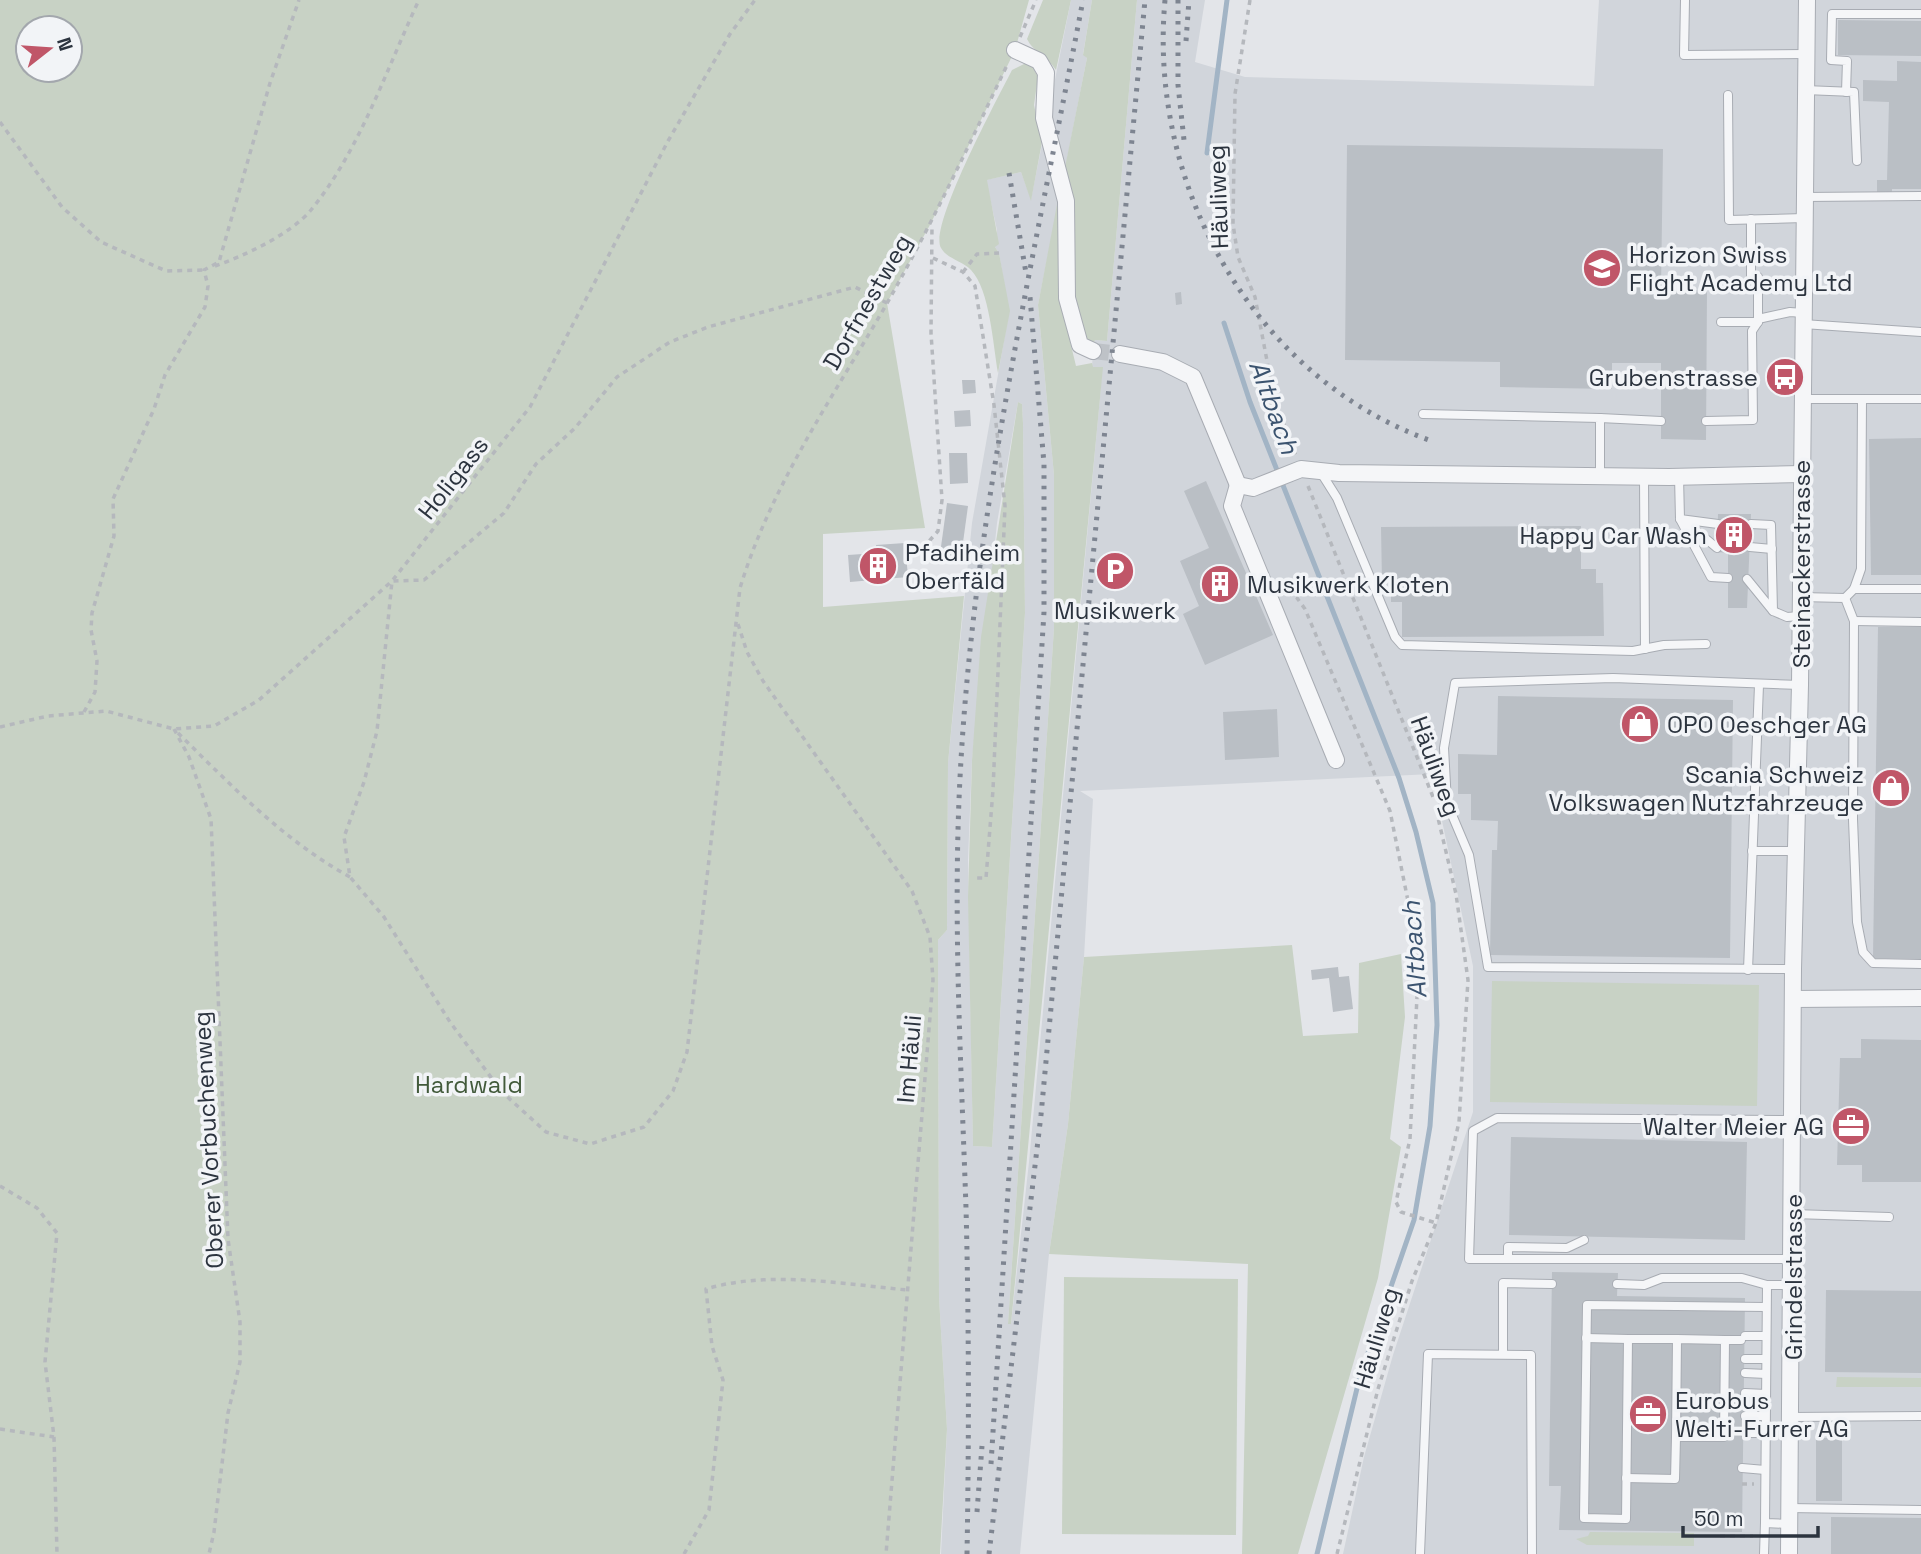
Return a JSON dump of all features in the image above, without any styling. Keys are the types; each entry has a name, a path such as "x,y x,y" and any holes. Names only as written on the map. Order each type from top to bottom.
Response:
{"street":[{"name":"Steinackerstrasse","path":"1793,999 1800,685 1807,0"},
{"path":"1014,50 1039,61 1046,73 1044,118 1066,208 1068,308 1080,345 1094,351"},
{"path":"1120,354 1163,362 1193,377 1238,485 1232,506 1336,760"},
{"path":"1238,485 1253,488 1297,471 1600,476 1801,474"},
{"path":"1793,999 1921,998"},
{"name":"Grindelstrasse","path":"1789,1554 1793,999"}],"lane":[{"path":"1685,0 1684,55 1806,54"},
{"path":"1846,92 1847,61 1831,60 1832,14 1921,14"},
{"path":"1805,90 1854,92 1857,161"},
{"path":"1728,95 1729,220 1804,218"},
{"path":"1804,197 1921,196"},
{"path":"1706,421 1753,420 1752,331 1758,321 1758,278 1751,277 1751,219"},
{"path":"1721,322 1758,321 1790,312 1803,318 1921,332"},
{"path":"1802,399 1921,399"},
{"path":"1800,597 1845,597 1854,589 1861,569 1862,399"},
{"path":"1423,414 1661,422"},
{"path":"1600,418 1600,476"},
{"path":"1320,471 1337,498 1395,637 1402,645 1633,651 1664,645 1706,645"},
{"path":"1644,476 1645,649"},
{"path":"1679,476 1680,519 1711,578 1728,578"},
{"path":"1680,519 1717,524"},
{"path":"1680,519 1717,548"},
{"path":"1751,524 1771,525 1773,611"},
{"path":"1750,547 1772,549"},
{"path":"1747,579 1773,611 1787,617 1800,616"},
{"path":"1854,589 1921,589"},
{"path":"1845,597 1854,621 1853,819 1859,938 1866,957 1872,963 1921,964"},
{"path":"1854,621 1921,622"},
{"path":"1793,969 1488,967 1469,855 1447,803 1444,748 1455,683 1613,678 1800,685"},
{"path":"1748,970 1759,685"},
{"path":"1752,851 1796,851"},
{"path":"1793,1259 1469,1259 1473,1131 1497,1118 1794,1120"},
{"path":"1793,1214 1889,1217"},
{"path":"1508,1259 1508,1247 1567,1248 1584,1240"},
{"path":"1618,1284 1644,1285 1662,1278 1742,1278 1766,1285 1792,1285"},
{"path":"1503,1354 1503,1283 1552,1284"},
{"path":"1764,1554 1766,1285"},
{"path":"1628,1339 1626,1519 1584,1518 1587,1305 1766,1307"},
{"path":"1586,1338 1725,1340 1766,1336"},
{"path":"1626,1478 1675,1479 1677,1339"},
{"path":"1676,1437 1724,1437 1725,1340"},
{"path":"1420,1554 1428,1354 1531,1355 1532,1554"},
{"path":"1745,1359 1766,1359"},
{"path":"1745,1373 1766,1374"},
{"path":"1745,1394 1766,1394"},
{"path":"1745,1416 1765,1416"},
{"path":"1791,1417 1921,1416"},
{"path":"1745,1433 1765,1433"},
{"path":"1742,1468 1765,1470"},
{"path":"1765,1523 1789,1516 1921,1510"}],"path":[{"path":"204,270 219,262 270,83 299,0"},
{"path":"0,122 62,207 101,242 166,271 204,270 250,254 310,212 349,152 419,0"},
{"name":"Holigass","path":"0,727 48,716 106,711 174,729 215,726 259,700 392,582 530,407 668,141 730,34 755,0"},
{"name":"Dorfnestweg","path":"350,877 384,917 450,1022 502,1092 546,1132 590,1144 645,1128 673,1090 687,1052 740,588 771,505 931,223 1036,0"},
{"name":"Häuliweg","path":"1250,0 1235,94 1233,224 1242,271 1255,297 1275,398 1297,471 1433,797 1456,894 1468,979 1460,1122 1436,1223 1412,1281 1378,1389 1337,1554"},
{"path":"913,551 924,547 938,531 942,500 931,334 931,223"},
{"path":"963,272 976,254 999,253"},
{"path":"933,258 963,272 975,286 1005,506 986,878 974,878"},
{"path":"85,712 95,692 97,661 91,630 92,613 98,582 114,536 113,499 145,432 165,375 205,307 208,286 204,270"},
{"path":"350,877 344,837 377,732 392,582 424,580 504,513 536,464 575,428 617,377 670,342 708,327 855,287 887,303"},
{"path":"1269,597 1284,592 1297,598 1305,609 1390,811 1419,956 1410,1139 1396,1202 1401,1212 1436,1223"},
{"name":"Im Häuli","path":"737,622 747,652 763,681 912,891 930,937 933,980 886,1554"},
{"path":"174,729 257,811 313,856 350,877"},
{"name":"Oberer Vorbuchenweg","path":"174,729 189,757 211,819 228,1238 240,1322 240,1362 228,1413 214,1532 208,1554"},
{"path":"0,1186 37,1208 57,1233 45,1362 54,1437 57,1554"},
{"path":"684,1554 709,1510 718,1445 723,1380 712,1346 706,1289 722,1284 800,1280 907,1290"},
{"path":"0,1429 54,1437"},
{"path":"1720,1536 1743,1536"}],"shaded area":[{"path":"1071,0 1092,0 1083,54 1087,58 1038,305 1054,475 1054,628 1008,1324 1011,1324 1029,1162 1100,397 1102,367 1092,367 1093,351 1095,340 1107,341 1137,0 1205,0 1195,62 1245,77 1594,86 1599,0 1921,0 1921,1554 1343,1554 1364,1457 1393,1355 1473,1112 1473,966 1432,774 1080,791 1093,799 1084,957 1068,1124 1049,1254 1020,1554 941,1554 947,1429 939,1298 938,940 947,930 948,763 972,523 1009,312 999,253 995,247 997,230 986,180 1021,172 1031,199","holes":["1018,402 1022,404 1025,613 992,1147 973,1146 968,860 972,760 997,523"]}],"green space":[{"name":"Hardwald","path":"0,0 1029,0 1015,50 931,223 887,303 925,528 823,534 823,607 964,596 948,763 947,930 938,940 939,1298 947,1429 940,1554 0,1554"},
{"path":"1043,0 1071,0 1056,70 1027,39"},
{"path":"1092,0 1137,0 1107,341 1095,340 1094,343 1088,343 1074,307 1064,172 1087,58 1083,55"},
{"path":"1026,63 1032,66 1038,77 1034,105 1042,142 1031,201 1021,172 987,180 999,244 995,247 999,253 1010,311 998,373 983,291 971,270 944,252 940,235 954,189 980,132 1012,70"},
{"path":"1058,199 1060,300 1076,366 1092,363 1093,367 1103,367 1011,1324 1008,1324 1054,628 1054,475 1038,305"},
{"path":"1018,402 1022,404 1023,423 1025,613 992,1147 973,1146 968,897 972,760 981,637"},
{"path":"1292,945 1303,1036 1358,1033 1359,963 1401,954 1405,1017 1390,1139 1401,1147 1378,1278 1298,1554 1242,1554 1248,1264 1049,1254 1068,1124 1084,957"},
{"path":"1492,981 1759,985 1757,1106 1490,1102"},
{"path":"1064,1277 1238,1279 1236,1535 1062,1534"},
{"path":"1837,1377 1921,1378 1921,1387 1836,1387"},
{"path":"1590,1532 1694,1533 1694,1546 1587,1545 1576,1539 1588,1536"}],"building":[{"path":"1838,20 1921,21 1921,56 1838,55"},
{"path":"1897,61 1921,62 1921,189 1892,189 1892,196 1877,195 1877,180 1887,180 1889,102 1863,101 1863,80 1897,81"},
{"path":"1347,145 1663,149 1661,290 1707,290 1706,440 1661,439 1661,363 1612,363 1612,389 1500,387 1500,362 1345,360"},
{"path":"1181,292 1182,304 1176,305 1175,293"},
{"path":"962,380 975,380 976,393 963,394"},
{"path":"970,410 971,426 955,427 954,411"},
{"path":"1921,438 1921,575 1871,575 1869,439"},
{"path":"949,453 967,453 968,483 950,484"},
{"name":"Musikwerk Kloten","path":"1206,481 1273,635 1205,665 1183,614 1199,606 1180,561 1209,548 1184,491"},
{"path":"947,503 968,506 961,557 940,554"},
{"path":"1718,514 1751,514 1747,608 1728,608 1728,553 1717,552"},
{"path":"1581,526 1581,569 1596,569 1596,583 1603,583 1604,636 1402,637 1402,602 1391,602 1391,582 1382,582 1381,527"},
{"name":"Pfadiheim Oberfäld","path":"905,543 908,577 850,582 848,555 877,553 876,545"},
{"path":"1878,627 1921,627 1921,959 1873,958"},
{"path":"1498,696 1733,700 1730,958 1490,955 1492,850 1497,850 1498,821 1471,820 1471,794 1458,794 1458,754 1497,755"},
{"path":"1277,709 1279,757 1225,760 1223,712"},
{"path":"1338,967 1339,977 1349,976 1353,1009 1333,1012 1329,978 1312,980 1311,970"},
{"path":"1861,1039 1921,1040 1921,1182 1862,1182 1862,1165 1837,1165 1840,1058 1861,1058"},
{"path":"1511,1137 1747,1142 1745,1240 1509,1235"},
{"path":"1552,1272 1618,1273 1617,1296 1745,1298 1742,1532 1559,1530 1561,1486 1549,1486"},
{"path":"1826,1290 1921,1291 1921,1373 1825,1372"},
{"path":"1816,1438 1842,1438 1842,1501 1816,1501"},
{"path":"1831,1517 1921,1518 1921,1554 1831,1554"}],"waterway":[{"name":"Altbach","path":"1207,153 1227,0"},
{"name":"Altbach","path":"1224,323 1250,402 1399,778 1416,832 1433,903 1437,1025 1430,1126 1414,1220 1360,1376 1317,1554"}],"tunnel":[{"path":"1093,351 1120,354"}],"railway":[{"path":"967,1554 968,1294 957,928 961,760 969,664 994,473 1027,284 1083,0"},
{"path":"989,1554 1041,1115 1145,0"},
{"path":"1165,0 1164,69 1174,138 1194,204 1224,265 1263,321 1311,370 1366,410 1429,440"},
{"path":"1178,0 1178,85 1184,140"},
{"path":"1186,41 1189,0"},
{"path":"1009,173 1026,273"},
{"path":"991,1464 1044,612 1044,464 1030,297"},
{"path":"977,1512 982,1446"}],"place":[{"name":"Horizon Swiss Flight Academy Ltd","path":"1602,268"},
{"name":"Grubenstrasse","path":"1785,377"},
{"name":"Happy Car Wash","path":"1734,535"},
{"name":"Pfadiheim Oberfäld","path":"878,566"},
{"name":"Musikwerk","path":"1115,571"},
{"name":"Musikwerk Kloten","path":"1220,584"},
{"name":"OPO Oeschger AG","path":"1640,724"},
{"name":"Scania Schweiz Volkswagen Nutzfahrzeuge","path":"1891,788"},
{"name":"Walter Meier AG","path":"1851,1126"},
{"name":"Eurobus Welti-Furrer AG","path":"1648,1414"}]}
